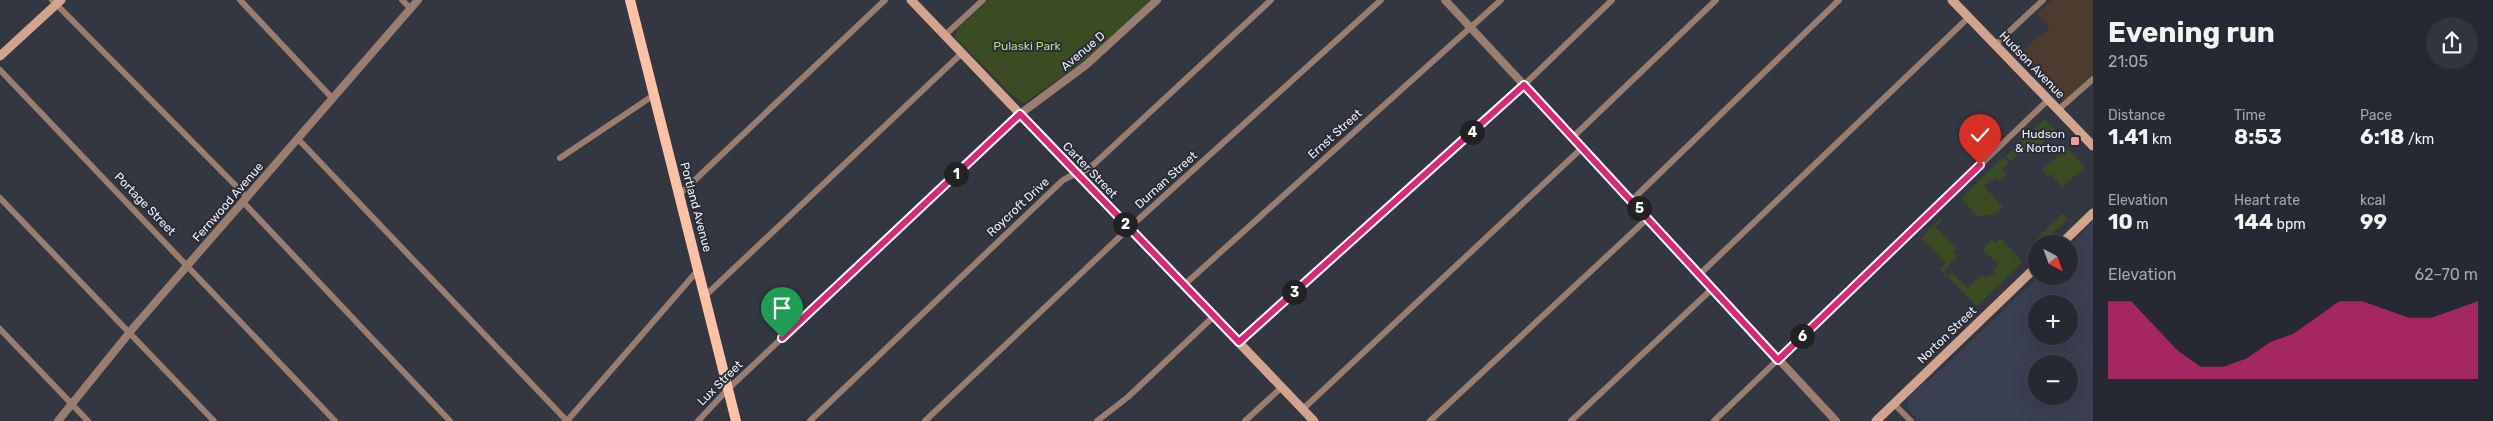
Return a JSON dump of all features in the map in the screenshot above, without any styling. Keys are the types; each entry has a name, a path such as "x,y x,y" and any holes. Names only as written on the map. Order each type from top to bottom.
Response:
{"main road":[{"name":"Portland Avenue","path":"630,0 706,295 736,421"},
{"name":"Carter Street","path":"911,0 1314,421"},
{"name":"Hudson Avenue","path":"1952,0 2093,146"},
{"path":"0,56 57,1"},
{"path":"2070,235 2093,213"},
{"name":"Norton Street","path":"1876,421 2028,275"}],"street":[{"path":"240,0 333,99"},
{"path":"402,0 411,9"},
{"name":"Fernwood Avenue","path":"58,421 188,265 418,0"},
{"path":"679,195 885,0"},
{"path":"945,35 983,0"},
{"name":"Avenue D","path":"1020,114 1086,65 1157,0"},
{"name":"Roycroft Drive","path":"810,421 1062,180 1076,173 1086,172 1271,0"},
{"name":"Durnan Street","path":"925,421 1129,228 1381,0"},
{"path":"1445,0 1836,421"},
{"name":"Ernst Street","path":"1184,285 1501,0"},
{"path":"1239,342 1524,85 1612,0"},
{"path":"1573,137 1716,0"},
{"path":"1632,200 1839,0"},
{"path":"1995,45 2043,0"},
{"path":"57,1 450,421"},
{"path":"1700,274 1969,17"},
{"path":"706,295 962,53"},
{"name":"Portage Street","path":"0,70 335,421"},
{"path":"2058,110 2093,79"},
{"path":"560,158 654,94"},
{"path":"1714,421 2048,100"},
{"name":"Lux Street","path":"698,421 728,389 1020,114"},
{"path":"298,139 567,421 699,269"},
{"path":"1303,409 1582,148"},
{"path":"0,198 214,421"},
{"path":"1430,421 1648,218"},
{"path":"1571,421 1712,288"},
{"path":"1097,421 1128,397 1214,316"},
{"path":"0,329 88,421"},
{"path":"1245,421 1282,387"},
{"path":"1894,404 1911,421"}],"shaded area":[{"path":"2052,0 2093,0 2093,74 2066,100 2058,99 2017,56 2050,27 2037,14"},
{"path":"2093,221 2093,421 1919,421 1908,409 1908,399 1923,383 1931,379 2030,285 2078,285 2078,238"}],"green space":[{"name":"Pulaski Park","path":"989,0 1150,0 1089,57 1024,103 1012,95 955,37 957,29"},
{"path":"2045,119 2055,130 2030,155 2024,149 2011,161 2006,156"},
{"path":"2067,148 2085,167 2062,187 2051,174 2048,176 2042,170"},
{"path":"2003,157 2009,163 2002,169 2007,174 2000,181 1997,178 1993,181 1991,179 1984,186 2003,207 1994,215 1977,216 1962,198"},
{"path":"2062,214 2068,219 2051,235 2040,235"},
{"path":"1941,218 1942,220 1935,227 1957,248 1953,252 1957,257 1944,271 1949,276 1952,273 1968,288 1982,274 1986,278 1995,273 1993,271 1999,264 1982,250 1992,240 1995,243 2000,238 2023,262 1977,306 1940,269 1946,263 1921,238"}],"place":[{"name":"Hudson & Norton","path":"2075,141"}],"route":[{"path":"782,338 1020,114 1239,342 1524,85 1778,360 1980,165"}]}
